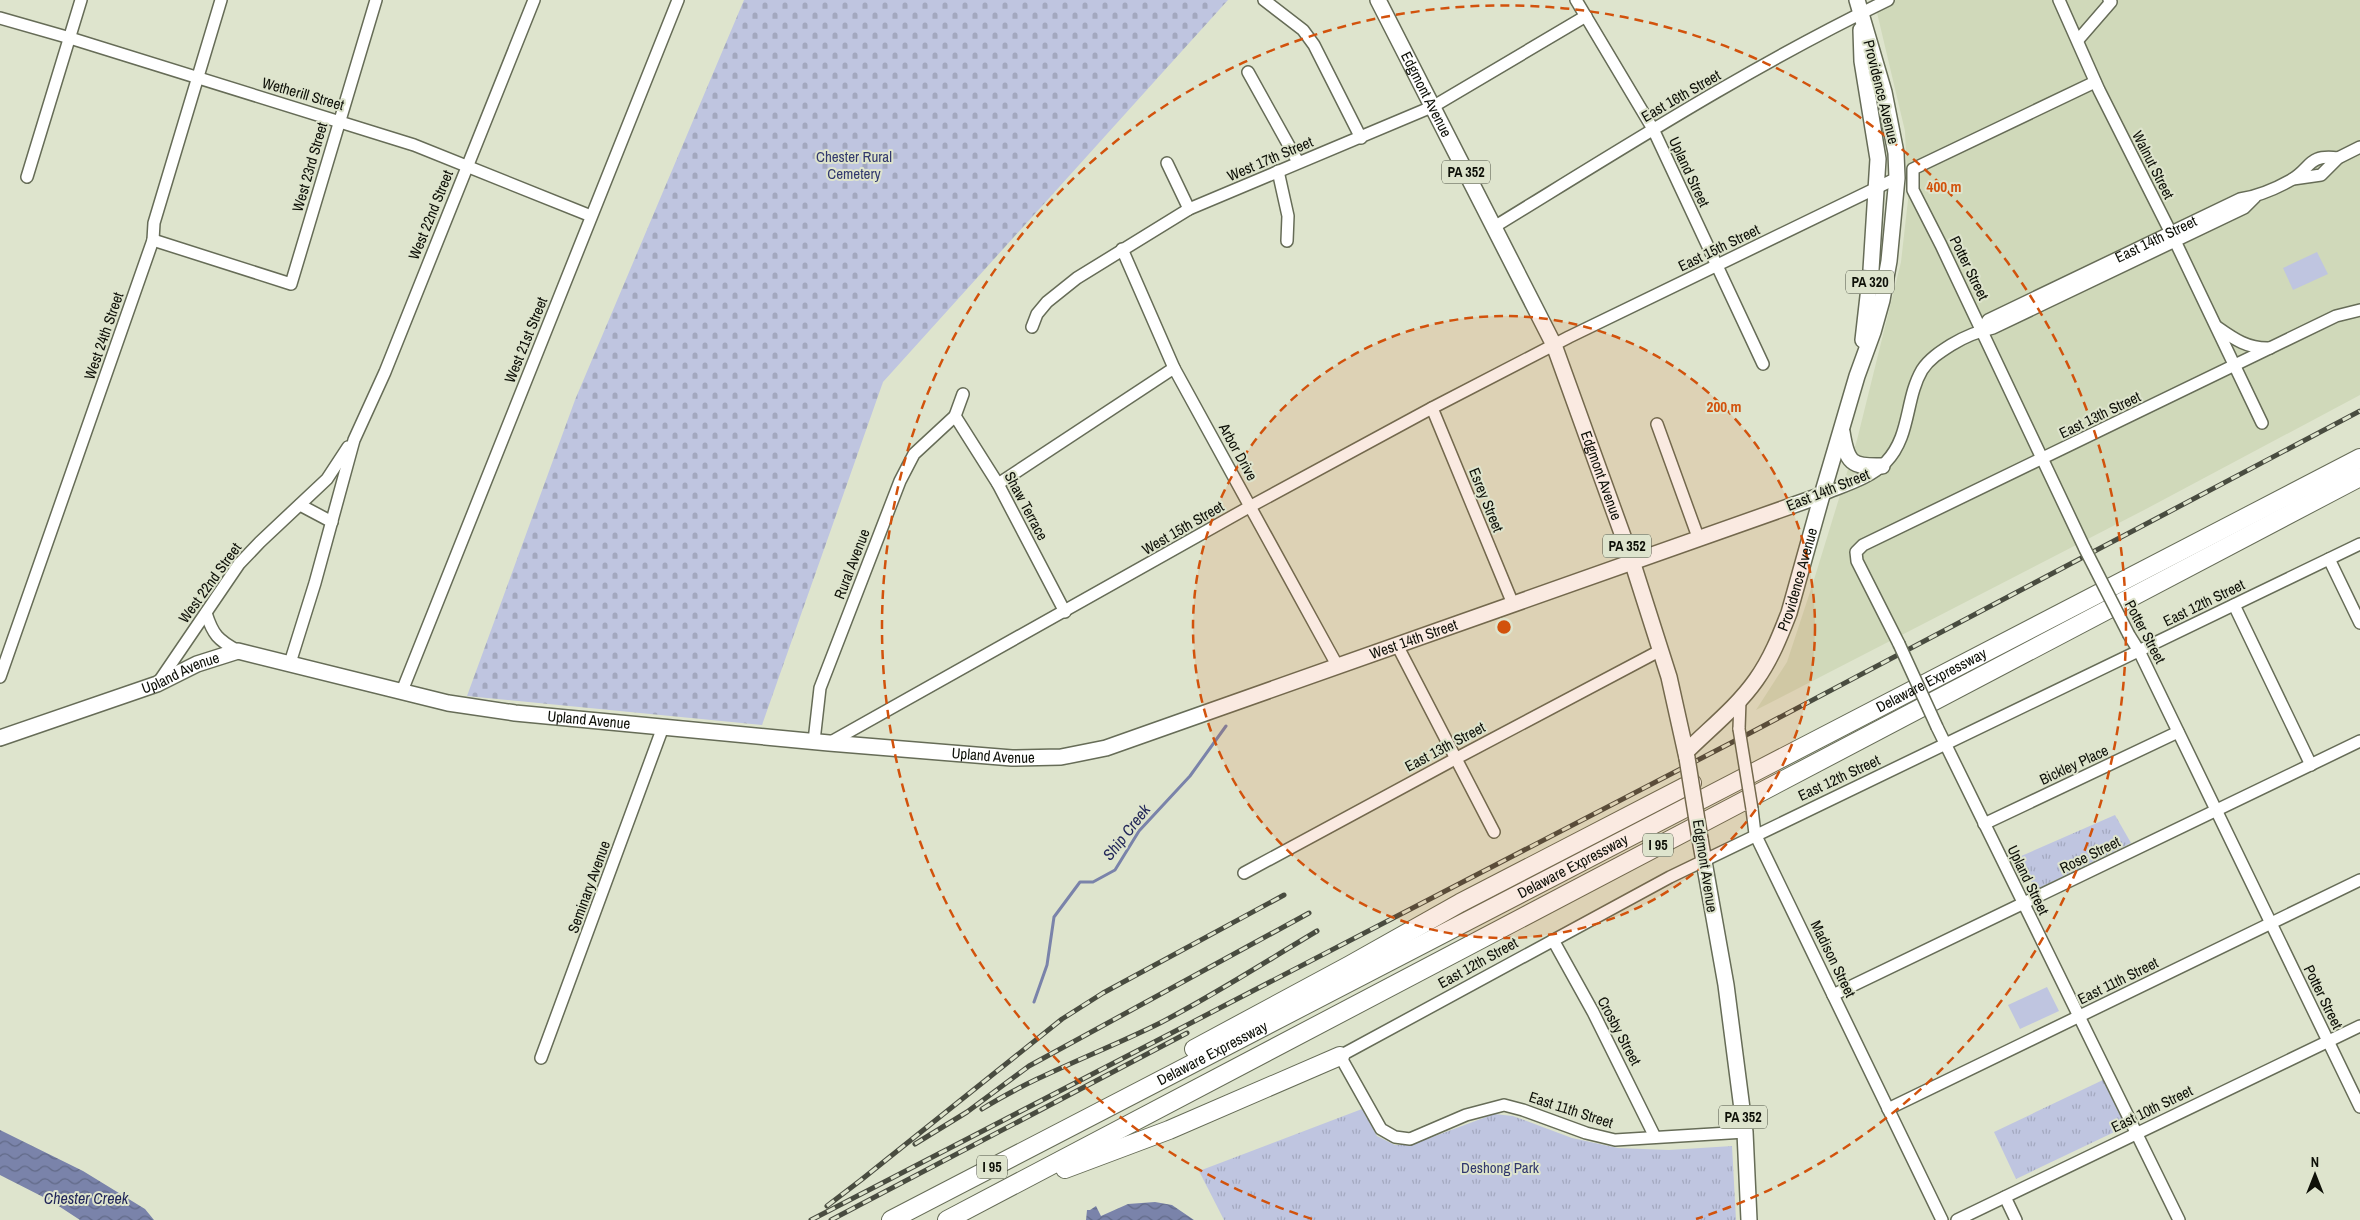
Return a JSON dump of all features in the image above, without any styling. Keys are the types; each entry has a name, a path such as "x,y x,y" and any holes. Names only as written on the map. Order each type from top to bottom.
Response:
{"highway":[{"name":"Delaware Expressway","path":"891,1220 2360,458"},
{"name":"Delaware Expressway","path":"952,1217 2360,477"},
{"path":"1066,1128 1147,1074 1383,947 1460,903 1692,783"},
{"path":"952,1217 1075,1165 1216,1111 1340,1056"}],"main road":[{"name":"Edgmont Avenue","path":"1378,0 1434,106 1554,345 1632,561 1661,650 1669,677 1692,783 1703,860 1730,1015 1745,1132"},
{"name":"Providence Avenue","path":"1686,755 1740,700 1757,679 1780,636 1789,613 1857,376 1882,300 1889,262 1897,178 1896,153 1876,59 1859,7"},
{"name":"Providence Avenue","path":"1857,376 1870,279 1878,187 1878,159 1862,61 1859,7"},
{"path":"1841,430 1848,459 1862,467 1882,466"},
{"name":"East 14th Street","path":"1632,561 1822,495"},
{"name":"West 14th Street","path":"1194,717 1632,561"},
{"name":"Upland Avenue","path":"0,738 157,684 198,664 238,651 459,705 515,713 1012,758 1061,757 1106,748 1194,717"},
{"name":"PA 352","path":"1745,1132 1748,1220"}],"street":[{"path":"27,177 81,0"},
{"name":"West 24th Street","path":"0,677 153,240 154,224 221,0"},
{"name":"West 23rd Street","path":"153,240 291,284 376,0"},
{"name":"West 22nd Street","path":"290,663 315,584 354,440 385,372 534,0"},
{"name":"West 21st Street","path":"402,691 678,0"},
{"path":"1264,0 1303,30 1314,46 1361,138"},
{"name":"Upland Street","path":"1576,0 1653,129 1763,364"},
{"name":"East 16th Street","path":"1494,228 1653,129 1859,7 1888,0"},
{"name":"Walnut Street","path":"2059,0 2095,82 2173,237 2262,423"},
{"path":"2078,40 2110,2 2109,0"},
{"name":"West 17th Street","path":"1032,327 1037,314 1047,302 1077,278 1189,209 1434,106 1586,16"},
{"name":"Wetherill Street","path":"0,18 70,38 196,79 339,120 414,145 591,216"},
{"path":"1248,72 1298,162"},
{"name":"Potter Street","path":"2095,82 1913,169 1913,190 1982,330 2085,549 2128,635 2139,651 2360,1108"},
{"name":"East 14th Street","path":"1822,495 1865,477 1882,466 1900,444 1918,379 1923,369 1932,358 1944,350 1982,330 1994,328 2073,284 2173,237 2244,208 2255,197 2293,179 2321,176 2338,158 2360,147"},
{"name":"East 14th Street","path":"2293,179 2312,160 2326,157 2338,158"},
{"path":"1167,162 1189,209"},
{"path":"1278,171 1288,216 1287,241"},
{"name":"East 15th Street","path":"1554,345 1897,178"},
{"name":"Arbor Drive","path":"1122,249 1174,368 1337,665"},
{"name":"East 13th Street","path":"1856,552 1863,545 2235,367 2336,316 2360,310"},
{"path":"2217,327 2232,338 2255,348 2274,348"},
{"name":"West 15th Street","path":"822,742 1065,612 1251,506 1432,408 1554,345"},
{"path":"998,484 1174,368"},
{"path":"955,416 963,394"},
{"name":"Esrey Street","path":"1432,408 1513,604"},
{"name":"Shaw Terrace","path":"955,416 998,484 1065,612"},
{"name":"Rural Avenue","path":"822,742 820,688 900,481 914,454 955,416"},
{"path":"1656,424 1698,537"},
{"name":"West 22nd Street","path":"157,684 239,564 327,479 354,440"},
{"path":"300,505 332,522"},
{"name":"East 12th Street","path":"1340,1056 1703,860 2360,544"},
{"name":"Upland Street","path":"1856,552 1857,561 1899,644 1944,744 2080,1016 2179,1220"},
{"path":"2329,559 2360,623"},
{"path":"2234,604 2310,765"},
{"path":"206,613 211,628 220,641 238,651"},
{"path":"1397,645 1454,759 1494,832"},
{"name":"East 13th Street","path":"1244,873 1661,650"},
{"name":"Madison Street","path":"1740,700 1739,729 1755,834 1942,1220"},
{"name":"Seminary Avenue","path":"541,1058 664,727"},
{"name":"Bickley Place","path":"1984,824 2178,732"},
{"name":"Rose Street","path":"1834,996 2360,741"},
{"name":"East 11th Street","path":"1888,1109 2360,880"},
{"name":"Crosby Street","path":"1553,940 1593,1012 1655,1137"},
{"name":"East 10th Street","path":"1957,1220 2360,1026"},
{"name":"East 11th Street","path":"1340,1056 1381,1129 1395,1136 1410,1139 1466,1115 1504,1106 1523,1110 1586,1133 1615,1140 1745,1132"},
{"path":"2005,1197 2016,1220"}],"shaded area":[{"path":"1874,0 2360,0 2360,395 2146,509 1756,710 1787,662 1813,583 1857,440 1901,262 1908,200 1905,131"}],"green space":[{"name":"Chester Rural Cemetery","path":"744,0 1228,0 883,382 762,725 467,696 575,400"},
{"path":"2317,252 2328,274 2293,290 2283,268"},
{"path":"2115,815 2131,843 2035,890 2019,857"},
{"path":"2047,987 2059,1011 2020,1029 2008,1005"},
{"path":"2105,1079 2127,1126 2016,1179 1994,1132"},
{"name":"Deshong Park","path":"1362,1109 1377,1136 1395,1145 1411,1145 1494,1114 1513,1116 1572,1138 1618,1148 1669,1150 1732,1146 1736,1220 1224,1220 1199,1171"}],"water":[{"name":"Chester Creek","path":"0,1130 83,1171 145,1209 154,1220 80,1220 51,1201 0,1175"},
{"path":"1155,1202 1172,1205 1194,1220 1086,1220 1087,1210 1096,1206 1101,1216 1128,1204"}],"waterway":[{"name":"Ship Creek","path":"1034,1002 1047,965 1054,917 1080,882 1093,882 1115,870 1139,831 1190,776 1226,726"}],"railway":[{"path":"811,1220 1750,733 2360,411"},
{"path":"827,1206 1062,1019 1103,993 1284,895"},
{"path":"915,1144 967,1112 1029,1066 1309,913"},
{"path":"982,1109 1025,1085 1160,1023 1220,990 1317,931"},
{"path":"831,1220 1187,1033"}]}
